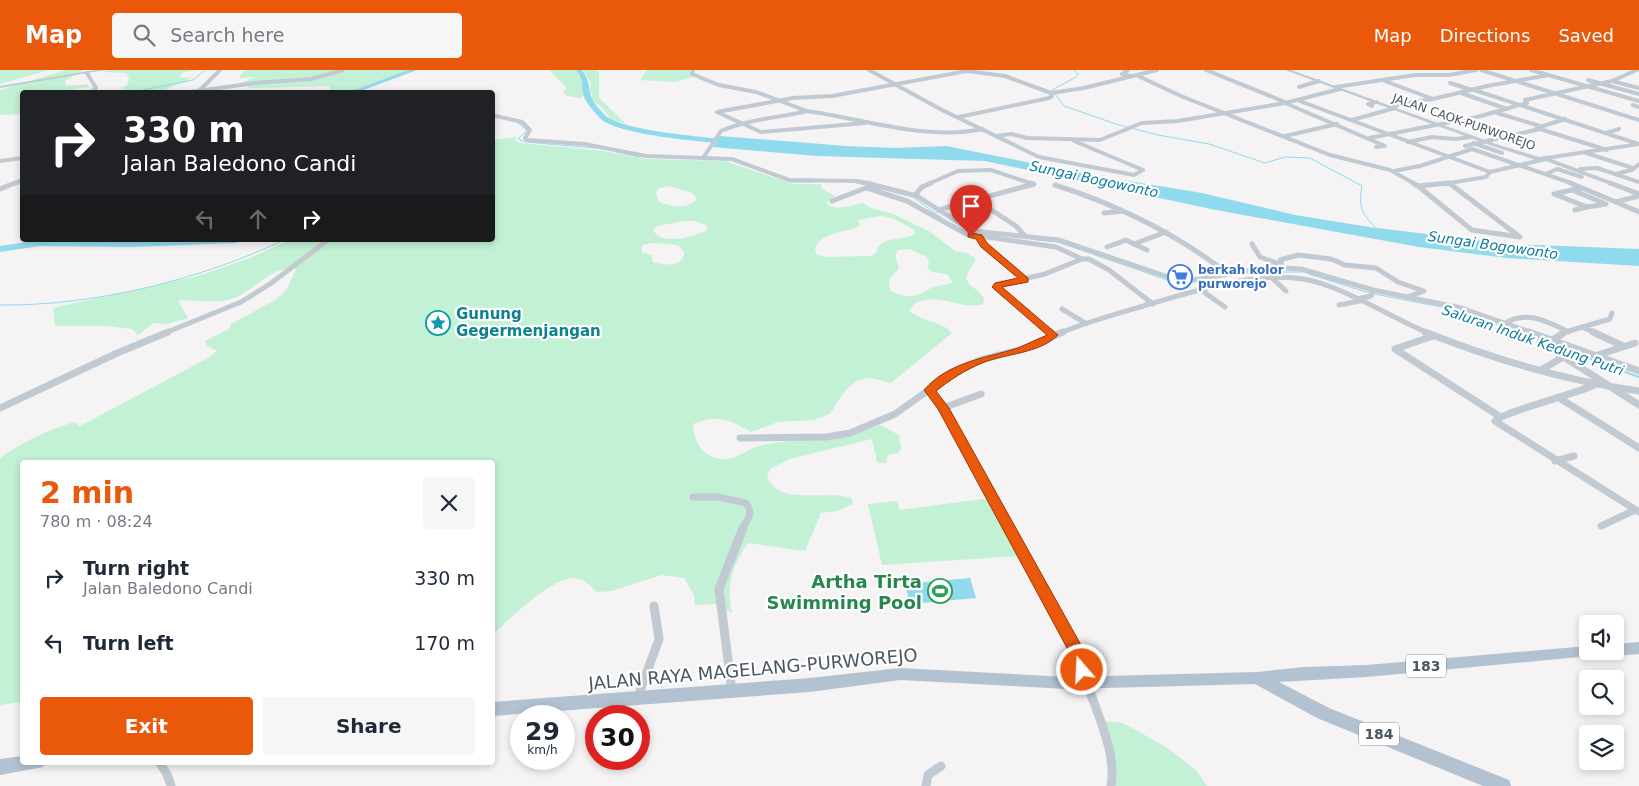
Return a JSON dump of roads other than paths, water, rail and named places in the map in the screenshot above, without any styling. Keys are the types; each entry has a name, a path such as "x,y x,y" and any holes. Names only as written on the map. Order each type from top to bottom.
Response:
{"main road":[{"path":"1624,649 1639,648"},
{"name":"183","path":"1257,678 1579,652"},
{"name":"JALAN RAYA MAGELANG-PURWOREJO","path":"495,709 636,700 900,674 1067,683 1257,678"},
{"name":"184","path":"1257,678 1316,710 1503,786"},
{"path":"0,767 20,764"}],"street":[{"path":"0,87 101,70"},
{"path":"199,90 220,70"},
{"path":"204,90 248,83 309,80 327,77 343,70"},
{"path":"693,70 692,74 715,84 756,92 807,111 837,115 865,123 964,133 983,130"},
{"path":"869,70 1032,154 1054,161 1108,168 1134,175 1139,174 1143,170 1074,141"},
{"path":"1128,70 1122,74 1134,76 1334,157 1394,171 1418,186 1472,230 1520,237 1449,183"},
{"path":"865,123 763,132 717,112 778,101 832,96 893,84 978,71 1005,76 1052,93 1084,88 1157,70"},
{"path":"1206,70 1385,146 1376,147"},
{"name":"JALAN CAOK-PURWOREJO","path":"1287,70 1319,80 1374,104 1395,108 1483,141 1533,157 1546,159 1639,144"},
{"path":"1409,70 1423,74"},
{"path":"997,136 1011,134 1027,138 1074,141 1106,138 1142,123 1173,122 1285,103 1338,88 1382,80 1423,74 1449,75 1476,70"},
{"path":"1481,70 1639,120"},
{"path":"1531,70 1639,101"},
{"path":"1369,138 1441,125 1497,112 1527,103 1524,100 1612,81 1637,70"},
{"path":"87,73 96,88 94,90"},
{"path":"1388,106 1549,76"},
{"path":"1299,87 1319,80"},
{"path":"1382,80 1433,99"},
{"path":"1588,80 1639,94"},
{"path":"1612,81 1639,88"},
{"path":"1576,84 1583,82"},
{"path":"1450,83 1639,144"},
{"path":"959,117 1049,98 1052,96 1052,93"},
{"path":"1461,93 1507,109"},
{"path":"1298,100 1490,172 1546,159 1576,169 1639,195"},
{"path":"1639,101 1633,105 1639,107"},
{"path":"1285,136 1395,108"},
{"path":"703,158 721,131 745,123 807,111"},
{"path":"1497,112 1607,150"},
{"path":"495,116 527,125 530,130 525,138 527,140 584,144 646,156 741,160 789,180 850,180 907,201 963,233 1056,247 1082,259"},
{"path":"1565,119 1521,135 1465,146 1516,166 1582,188 1639,212"},
{"path":"1606,133 1619,129"},
{"path":"1407,142 1432,137 1455,139 1478,132"},
{"path":"1473,143 1502,153"},
{"path":"1394,171 1420,166 1472,149"},
{"path":"1586,153 1633,168"},
{"path":"0,161 20,158"},
{"path":"1616,174 1639,164"},
{"path":"1566,166 1547,173 1572,180"},
{"path":"1576,169 1597,168 1639,182"},
{"path":"1557,169 1582,178"},
{"path":"915,194 922,187 958,171 991,170 1034,184 1028,188 938,210"},
{"path":"1418,186 1486,177 1490,172"},
{"path":"0,189 20,181"},
{"path":"1055,185 1124,210 1199,252 1231,277"},
{"path":"832,201 870,187 915,194 972,232 1025,236 1064,242 1177,280 1271,276 1310,280 1359,300 1433,336 1594,385 1639,391"},
{"path":"1548,196 1582,188"},
{"path":"1572,190 1606,204 1575,210"},
{"path":"1554,194 1587,207"},
{"path":"1616,202 1639,195"},
{"path":"987,208 1016,226 1025,236"},
{"path":"1104,213 1124,210"},
{"path":"1134,244 1166,232"},
{"path":"979,236 984,245 1025,280"},
{"path":"1107,247 1125,241 1147,250"},
{"path":"0,408 115,354 240,302 270,284 325,242"},
{"path":"1252,244 1260,257 1315,272 1372,292 1461,308 1553,344 1598,355 1639,371"},
{"path":"740,438 826,437 850,433 895,414 950,375 980,360 1023,350 1085,323 1201,290 1231,277 1264,269 1300,256 1330,259 1333,262 1380,270 1399,283 1411,284 1424,291 1406,297"},
{"path":"1054,335 1008,299 997,287 998,285 1025,280 1082,259 1089,259 1109,270 1152,304"},
{"path":"1264,269 1286,291"},
{"path":"1201,290 1225,306"},
{"path":"1339,305 1359,300 1372,292"},
{"path":"1062,309 1085,323"},
{"path":"1553,344 1556,337 1610,319 1612,313"},
{"path":"1504,324 1514,319 1534,317 1569,332"},
{"path":"1582,327 1597,332 1623,346"},
{"path":"1433,336 1395,349 1499,416"},
{"path":"1598,355 1635,343"},
{"path":"1553,344 1563,357 1639,405"},
{"path":"1541,370 1563,357"},
{"path":"1594,385 1577,394 1561,399 1526,406 1499,416 1495,421 1555,461 1637,511"},
{"path":"930,390 943,408 1082,663 1081,672 1076,679 1067,683"},
{"path":"943,408 981,394"},
{"path":"1561,399 1639,448"},
{"path":"1555,461 1574,456"},
{"path":"693,497 718,497 740,500 746,503 751,510 751,516 743,527 720,589 732,691"},
{"path":"1601,526 1637,511"},
{"path":"636,700 659,639 654,606"},
{"path":"1076,651 1103,681"},
{"path":"1087,683 1111,762 1114,776 1111,786"},
{"path":"160,765 167,774 170,786"},
{"path":"926,786 928,775 941,766"}],"water":[{"path":"720,136 846,146 895,148 946,146 1092,175 1202,193 1295,215 1369,227 1509,244 1639,249 1639,266 1507,258 1419,247 1211,209 985,161 817,156 713,147"},
{"name":"Artha Tirta Swimming Pool","path":"970,578 976,598 910,604 905,584"}],"waterway":[{"path":"143,90 193,80 205,70"},
{"name":"Sungai Bogowonto","path":"359,90 414,70"},
{"name":"Sungai Bogowonto","path":"579,70 586,80 588,98 604,118 615,124 671,136 730,142"},
{"path":"1074,70 1078,74 1076,77 1052,90 1064,106 1116,124 1158,135 1209,144 1265,163 1285,157 1310,158 1362,186 1362,211 1378,230"},
{"name":"Saluran Induk Kedung Putri","path":"517,122 527,130 518,139 526,142 595,148"},
{"name":"Saluran Induk Kedung Putri","path":"617,152 640,157"},
{"name":"Saluran Induk Kedung Putri","path":"790,182 813,182"},
{"name":"Saluran Induk Kedung Putri","path":"853,182 865,185"},
{"path":"15,185 20,184"},
{"name":"Saluran Induk Kedung Putri","path":"913,197 942,218"},
{"name":"Saluran Induk Kedung Putri","path":"1037,240 1058,242 1173,282 1185,283"},
{"name":"Sungai Bogowonto","path":"0,249 40,243 132,244 184,242"},
{"name":"Saluran Induk Kedung Putri","path":"0,305 72,301 146,288 217,267 279,242"},
{"name":"Saluran Induk Kedung Putri","path":"1254,272 1302,272"},
{"name":"Saluran Induk Kedung Putri","path":"1309,274 1369,293 1452,309 1521,333"},
{"name":"Saluran Induk Kedung Putri","path":"1517,332 1553,345"},
{"name":"Saluran Induk Kedung Putri","path":"1558,347 1639,377"}],"place":[{"name":"berkah kolor purworejo","path":"1180,277"},
{"name":"Gunung Gegermenjangan","path":"438,323"},
{"name":"Artha Tirta Swimming Pool","path":"940,591"}]}
